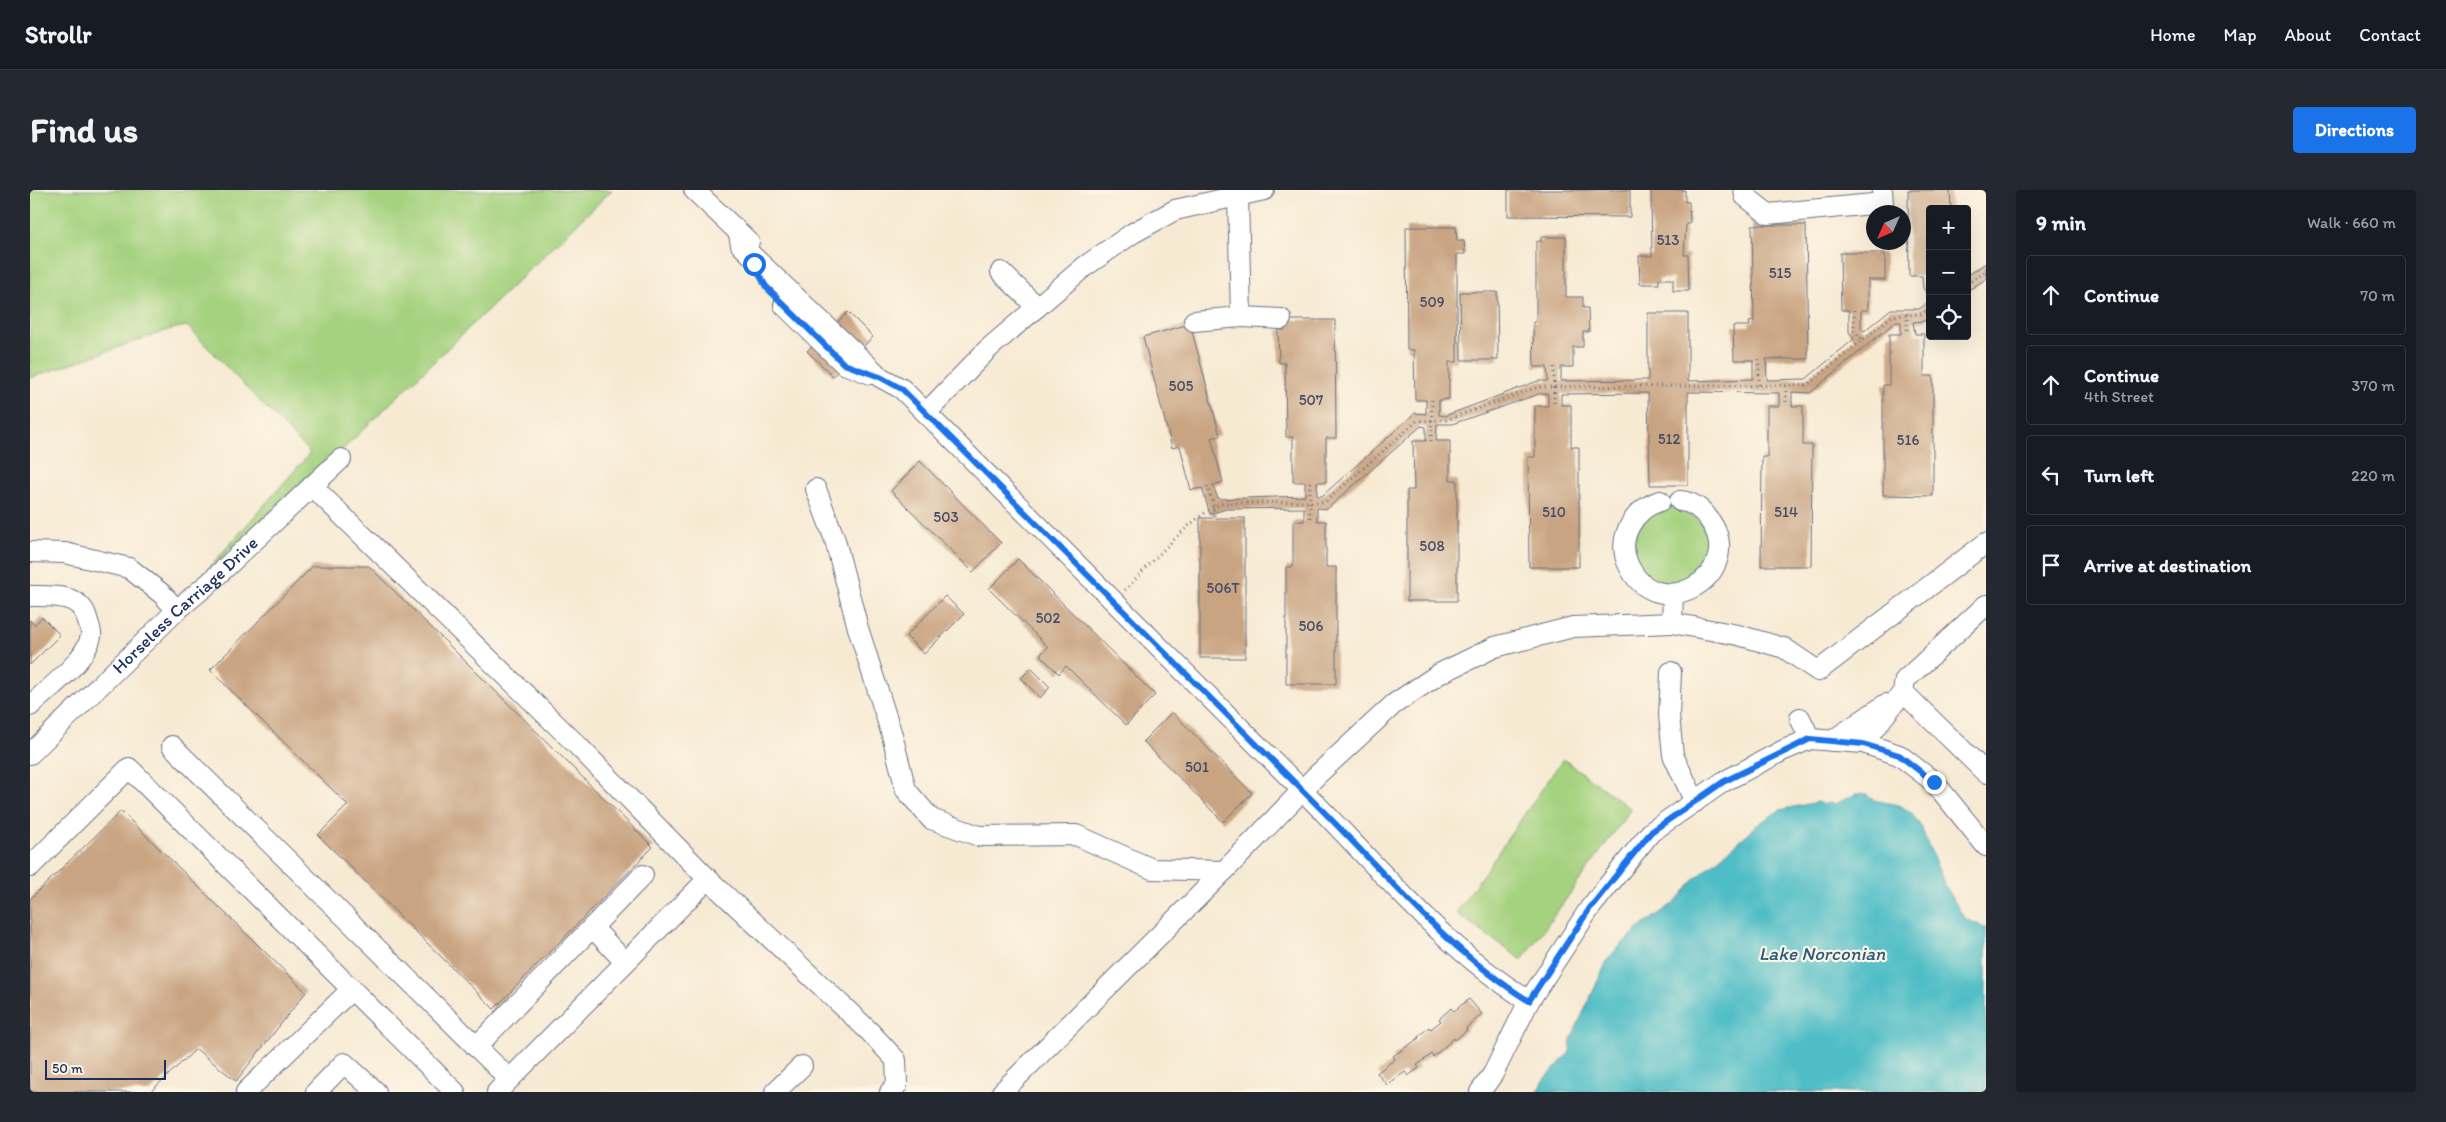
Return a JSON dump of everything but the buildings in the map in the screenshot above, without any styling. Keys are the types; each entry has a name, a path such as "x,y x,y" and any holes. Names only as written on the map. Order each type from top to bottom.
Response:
{"street":[{"path":"694,190 740,240 766,287 831,352 844,364 880,377 902,389"},
{"path":"926,413 988,349 1084,267 1133,234 1175,210 1264,190"},
{"path":"1744,190 1746,196 1768,214 1883,203 1882,190"},
{"path":"1238,196 1240,317"},
{"path":"740,240 774,261 851,334 902,389 1302,790 1460,952 1504,986 1529,1001"},
{"path":"1001,272 1037,307"},
{"path":"1194,321 1240,317 1281,319"},
{"name":"Horseless Carriage Drive","path":"30,754 177,610 208,584 342,459"},
{"path":"312,486 579,747 708,880 869,1031 896,1060 897,1085 890,1092"},
{"path":"816,489 835,540 858,628 892,735 906,790 930,819 979,836 1076,835 1152,869 1224,871"},
{"path":"1670,501 1687,502 1706,514 1714,525 1718,538 1718,552 1712,570 1698,585 1686,591 1673,594 1661,593 1640,581 1632,572 1624,549 1629,526 1636,515 1645,507 1670,501"},
{"path":"1002,1092 1224,871 1302,790 1394,704 1439,674 1495,647 1573,627 1672,623 1738,635 1784,648 1818,671 1986,543"},
{"path":"30,552 65,553 129,568 162,594 177,610"},
{"path":"1672,623 1673,594"},
{"path":"30,596 67,598 77,603 86,613 91,634 88,646 75,663 30,706"},
{"path":"1863,744 1903,692 1905,680 1986,605"},
{"path":"1671,672 1669,714 1673,756 1695,802"},
{"path":"1832,741 1903,692"},
{"path":"1903,692 1986,773"},
{"path":"1800,718 1810,739"},
{"path":"1480,1092 1493,1074 1529,1001 1590,908 1651,832 1723,782 1810,739 1863,744 1899,755 1934,782 1986,846"},
{"path":"172,746 476,1047 503,1085 708,880"},
{"path":"30,867 129,768 456,1092"},
{"path":"476,1047 643,875"},
{"path":"592,927 625,962"},
{"path":"246,1092 352,989"},
{"path":"316,1092 344,1063 376,1092"},
{"path":"775,1092 802,1066"}],"path":[{"path":"1971,281 1986,271"},
{"path":"1854,310 1854,330 1862,340"},
{"path":"1114,601 1185,530 1214,506 1224,503 1325,502 1417,421 1446,420 1538,387 1807,385 1892,316 1921,314 1926,311"},
{"path":"1907,314 1907,334"},
{"path":"1759,359 1759,386"},
{"path":"1554,367 1554,405"},
{"path":"1786,386 1786,406"},
{"path":"1431,441 1432,400"},
{"path":"1310,482 1310,521"},
{"path":"1207,486 1214,506 1214,518"}],"green space":[{"path":"30,190 612,190 341,451 337,449 202,576 310,453 187,326 171,329 30,378"},
{"path":"1671,508 1686,511 1698,519 1706,531 1709,546 1706,561 1698,573 1686,581 1671,584 1656,581 1644,573 1636,561 1633,546 1636,531 1644,519 1656,511"},
{"path":"1563,759 1631,809 1522,960 1456,913"}],"water":[{"name":"Lake Norconian","path":"1856,794 1867,794 1873,800 1898,805 1911,812 1921,827 1944,883 1964,918 1986,928 1986,1092 1538,1092 1545,1079 1570,1052 1571,1039 1608,959 1621,945 1643,925 1677,901 1693,881 1760,823 1780,810 1818,802 1822,805 1831,802 1835,804"}],"route":[{"path":"754,264 766,287 844,364 880,377 902,389 1315,802 1460,952 1504,986 1529,1001 1590,908 1651,832 1723,782 1784,750 1810,739 1863,744 1899,755 1934,782"}]}
